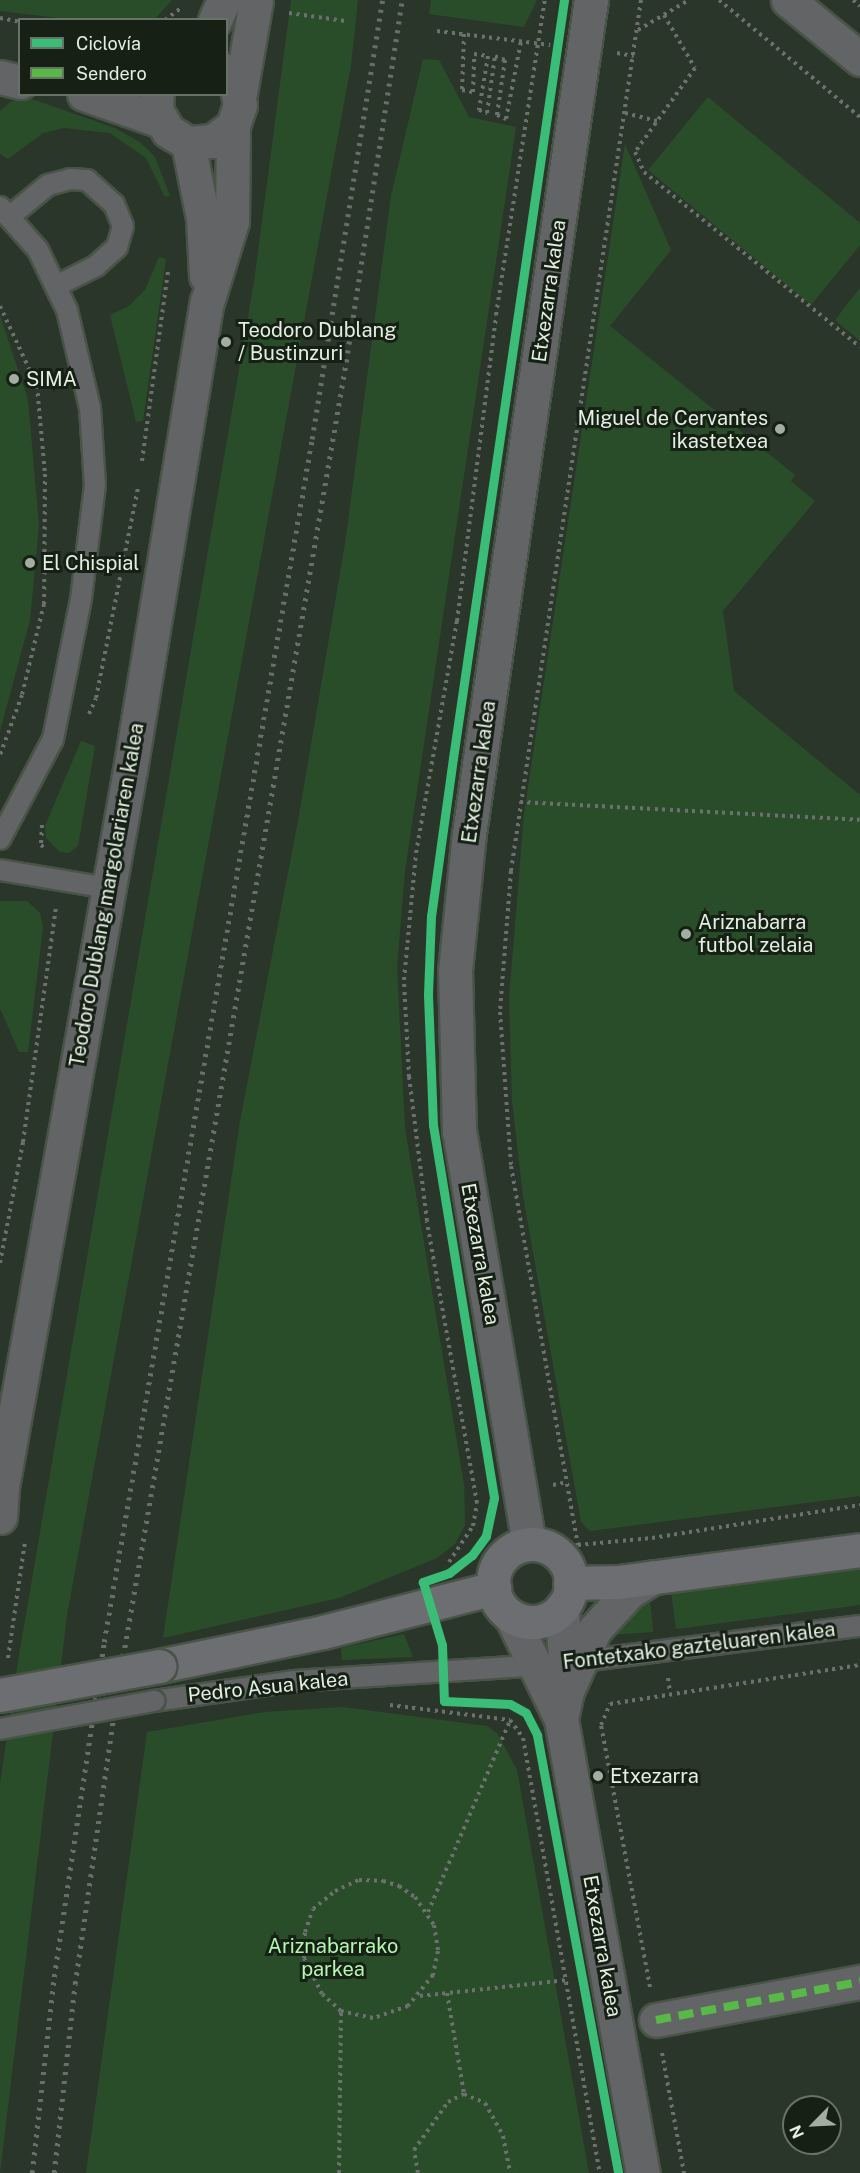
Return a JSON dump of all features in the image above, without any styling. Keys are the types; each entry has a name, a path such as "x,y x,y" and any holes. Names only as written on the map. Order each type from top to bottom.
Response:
{"main road":[{"path":"529,1544 542,1545 558,1555 568,1570 566,1595 544,1620 521,1620 511,1616 496,1599 494,1588 498,1564 506,1554 529,1544"},
{"path":"566,1595 653,1577 860,1550"},
{"name":"Pedro Asua kalea","path":"0,1695 159,1666 323,1632 430,1602 494,1588"}],"street":[{"path":"202,10 224,0"},
{"name":"Etxezarra kalea","path":"529,1544 459,1132 455,971 469,834 591,0"},
{"path":"788,0 860,59"},
{"path":"233,82 269,6"},
{"path":"0,60 18,63"},
{"path":"0,77 18,82"},
{"name":"Teodoro Dublang margolariaren kalea","path":"0,1498 207,302 232,220 233,82"},
{"path":"95,96 159,108 168,131 188,143 213,141 233,126"},
{"name":"Teodoro Dublang margolariaren kalea","path":"188,143 203,218 207,302"},
{"path":"562,1680 601,1622 630,1591 653,1577"},
{"name":"Etxezarra kalea","path":"566,1595 562,1680 643,2173"},
{"name":"Etxezarra kalea","path":"511,1616 562,1680"},
{"path":"656,2020 860,1982"}],"lane":[{"path":"0,838 53,739 81,598 94,485 90,408 67,310 38,250 4,212 48,185 70,179 87,180 114,204 123,226 117,247 96,266 56,286"},
{"path":"0,870 107,888"},
{"name":"Fontetxako gazteluaren kalea","path":"562,1680 860,1626"},
{"name":"Pedro Asua kalea","path":"0,1729 154,1701 294,1681 442,1674 562,1680"}],"path":[{"path":"640,0 638,31 520,802 500,1012 504,1095 511,1166 578,1545 652,1538 860,1505"},
{"path":"638,31 690,0"},
{"path":"719,0 860,117"},
{"path":"853,0 860,6"},
{"path":"269,6 345,21"},
{"path":"172,18 202,10"},
{"path":"663,15 695,68 635,152 644,172 860,347"},
{"path":"0,18 18,22"},
{"path":"437,31 464,34 521,41 506,119 497,116 505,60 495,56 487,113 479,110 488,56 474,54 473,92 462,90 464,34"},
{"path":"555,58 558,34"},
{"path":"625,113 657,121"},
{"path":"0,306 37,386 45,474 44,604 22,695 0,755"},
{"path":"520,802 860,820"},
{"path":"430,1602 423,1582 464,1562"},
{"path":"684,2173 601,1725 610,1704 860,1665"},
{"path":"442,1674 444,1701 455,1701"},
{"path":"428,1913 510,1720 523,1738 600,2173"},
{"path":"359,1880 383,1881 407,1892 428,1913 438,1951 433,1975 419,1996 408,2006 373,2018 341,2011 321,1994 304,1958 305,1932 313,1909 335,1892 359,1880"},
{"path":"419,1996 567,1980"},
{"path":"447,1993 464,2094"},
{"path":"339,2173 341,2011"},
{"path":"418,2173 414,2150 448,2102 464,2094 485,2103 503,2136 510,2173"}],"green space":[{"path":"0,0 172,0 156,18 59,18 0,11"},
{"path":"291,0 358,0 351,65 67,1615 0,2173 0,1784 18,1661 254,282"},
{"path":"431,0 537,0 524,27 429,14"},
{"path":"423,59 439,60 469,117 516,127 405,871 397,967 405,1128 464,1485 465,1525 455,1544 437,1558 339,1598 163,1638 240,1121 298,821 345,544 391,196"},
{"path":"26,97 115,128 141,143 155,157 170,196 165,197 146,158 110,133 64,128 43,133 8,159 0,154 0,111 10,102"},
{"path":"708,97 860,223 860,245 811,305 648,170"},
{"name":"Ariznabarra futbol zelaia","path":"625,144 671,250 610,326 795,475 791,481 815,501 723,611 734,691 860,795 860,1496 590,1531 581,1522 523,1196 512,1101 509,999 524,814"},
{"path":"159,257 166,259 143,421 136,422 110,315 129,306 145,290"},
{"path":"860,290 860,341 835,320"},
{"path":"0,315 28,400 39,525 30,620 0,731"},
{"path":"81,741 95,746 78,846 69,853 60,852 46,838 45,826"},
{"path":"0,901 27,901 40,913 43,927 28,1052 19,1052 0,1008"},
{"path":"860,1566 860,1605 676,1629 671,1592"},
{"path":"650,1598 653,1632 609,1635 635,1606"},
{"path":"404,1634 413,1657 342,1660 341,1648"},
{"name":"Ariznabarrako parkea","path":"343,1707 487,1726 497,1733 517,1770 589,2173 86,2173 147,1732 265,1712"}],"railway":[{"path":"32,2173 54,1977 104,1642 312,439 382,0"},
{"path":"54,2173 75,1984 117,1692 346,362 402,0"}],"marked path":[{"path":"656,2020 860,1982"}],"cycle path":[{"path":"564,0 431,916 428,995 433,1125 494,1498 486,1536 472,1555 449,1573 423,1582 442,1645 444,1701 510,1704 526,1713 537,1735 618,2173"}],"place":[{"name":"Teodoro Dublang / Bustinzuri","path":"226,342"},
{"name":"SIMA","path":"14,379"},
{"name":"Miguel de Cervantes ikastetxea","path":"780,429"},
{"name":"El Chispial","path":"30,563"},
{"name":"Ariznabarra futbol zelaia","path":"686,934"},
{"name":"Etxezarra","path":"598,1776"}]}
